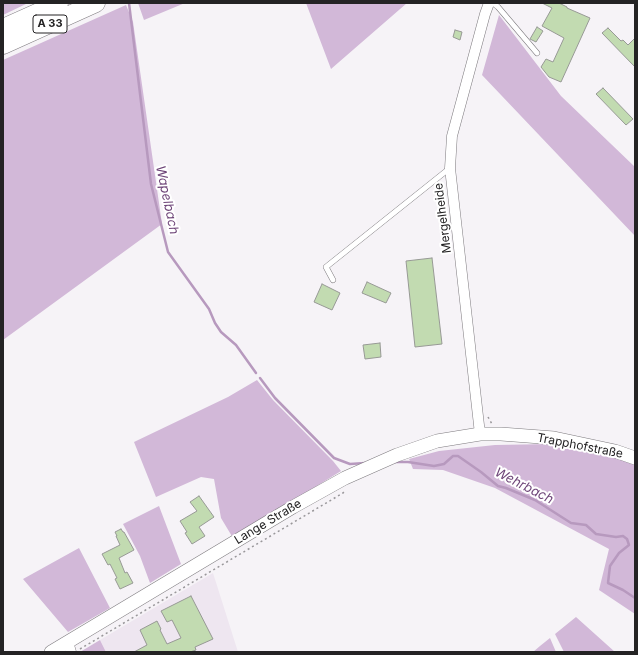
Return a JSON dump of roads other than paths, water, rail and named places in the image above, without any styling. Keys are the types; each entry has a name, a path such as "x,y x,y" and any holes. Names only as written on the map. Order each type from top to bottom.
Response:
{"highway":[{"name":"A 33","path":"3,28 59,3"},
{"name":"A 33","path":"3,45 96,3"}],"street":[{"name":"Mergelheide","path":"480,434 450,168 452,136 489,3"},
{"name":"Lange Straße","path":"51,652 71,649 293,507 345,478 397,455 438,441 480,434 498,433"},
{"name":"Trapphofstraße","path":"498,433 554,438 615,451 635,458"}],"lane":[{"path":"493,3 537,53"},
{"path":"333,280 326,267 450,168"}],"waterway":[{"name":"Wapelbach","path":"129,3 151,184 168,252 209,309 221,332 236,345 256,373"},
{"name":"Wapelbach","path":"260,378 275,398 334,458 350,464 365,463"},
{"name":"Wehrbach","path":"394,462 408,462 434,466 444,464 453,456 458,456 498,486 535,500 571,523 586,525 596,534 616,537 623,536 627,539 629,545 619,553 610,566 608,583 635,598"}]}
